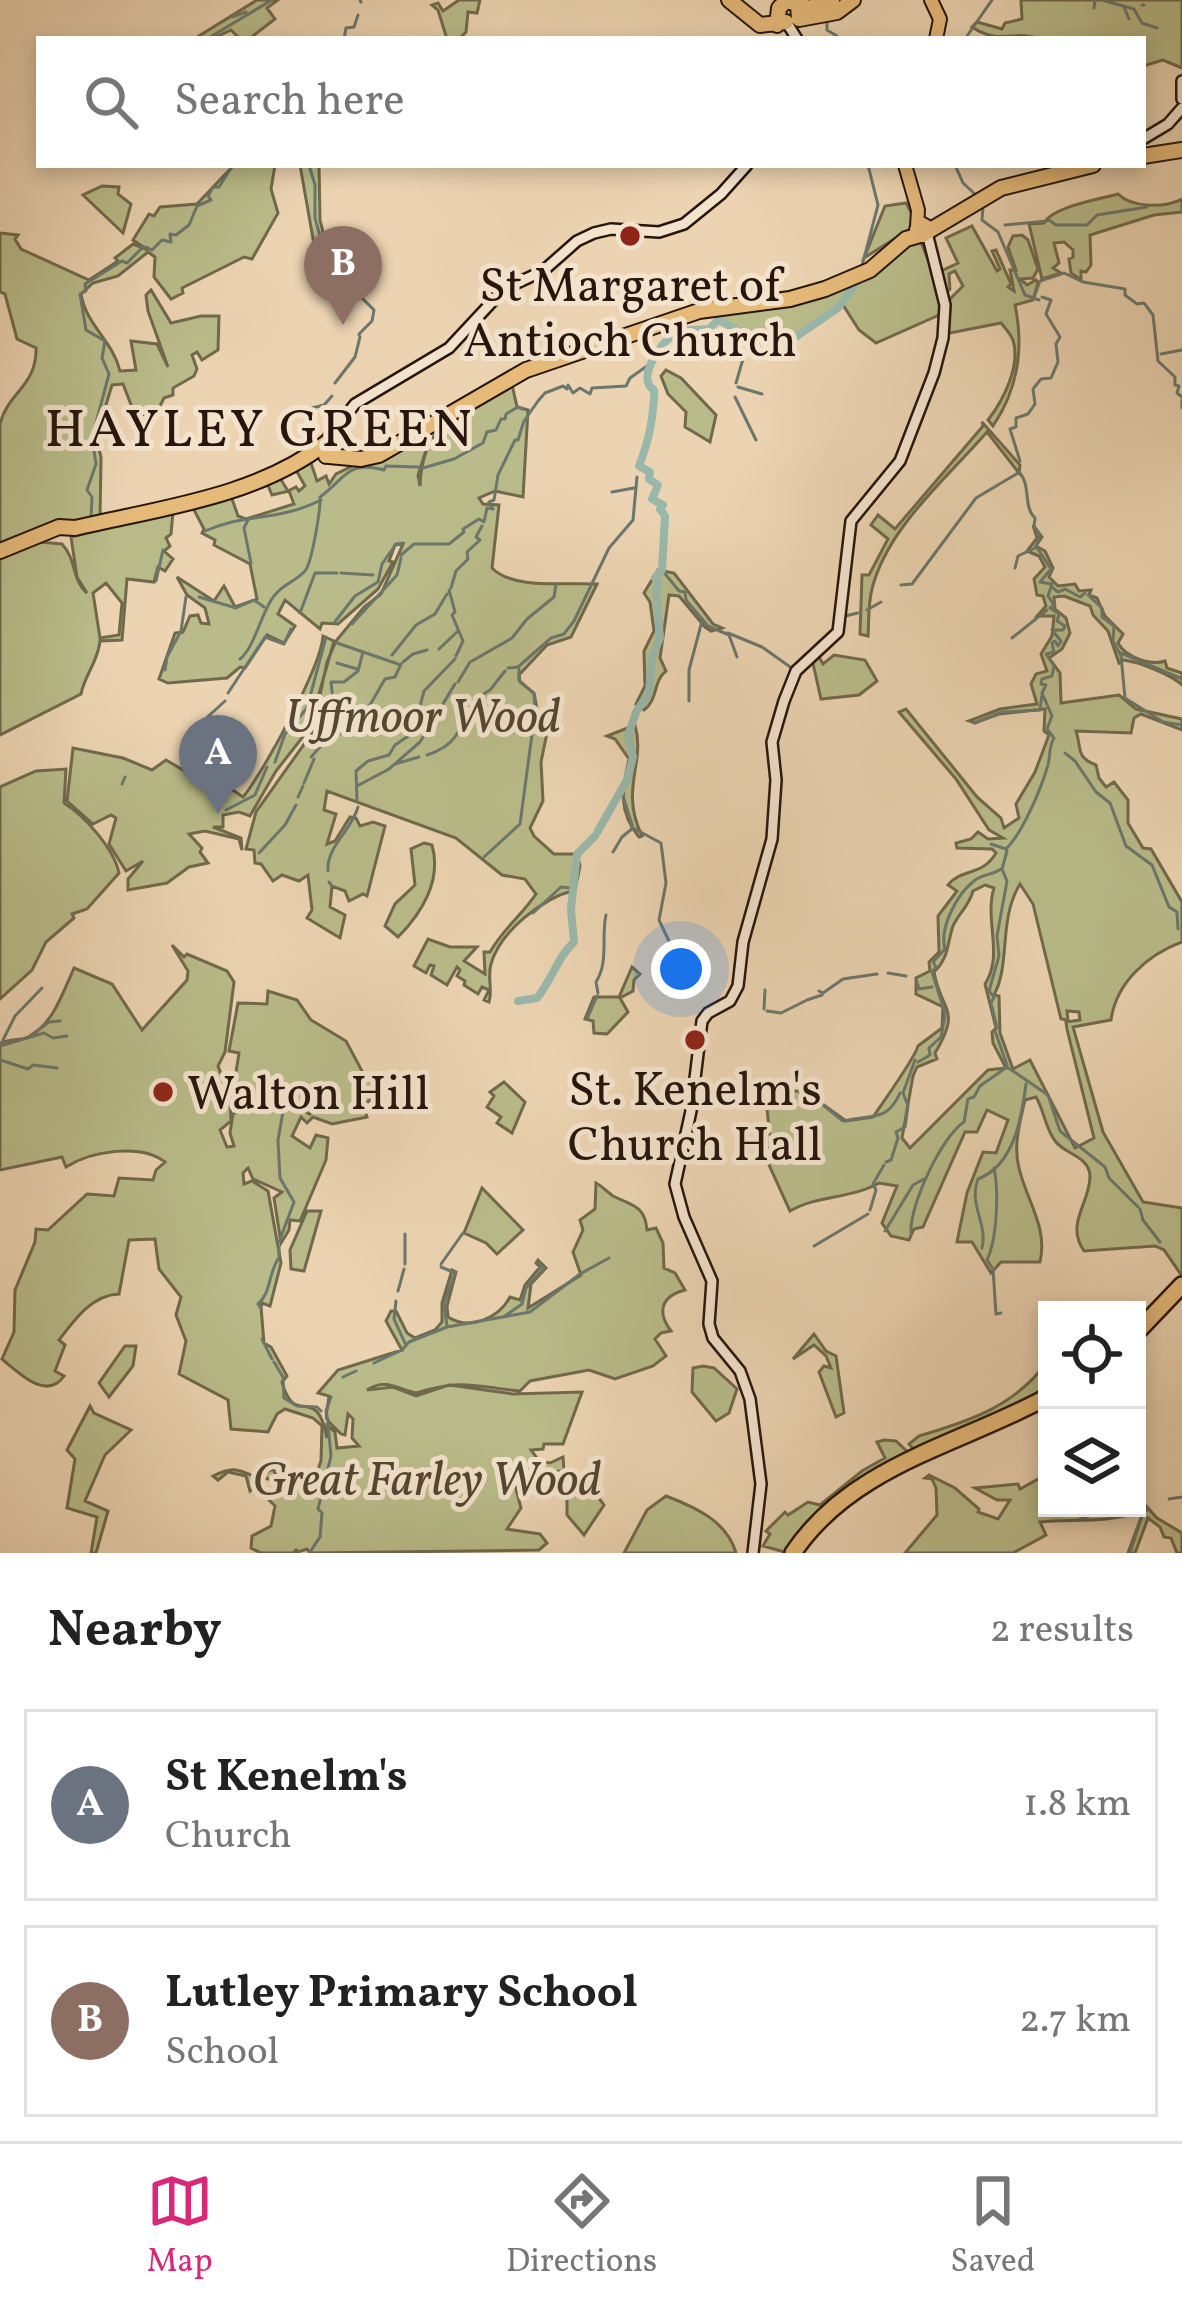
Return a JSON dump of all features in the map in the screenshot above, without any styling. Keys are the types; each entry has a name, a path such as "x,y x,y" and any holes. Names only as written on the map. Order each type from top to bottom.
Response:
{"highway":[{"path":"729,0 757,23 790,22 810,8 853,0"},
{"path":"1146,146 1182,147"},
{"path":"923,231 1000,185 1066,168"},
{"path":"0,554 221,494 327,447 355,455 376,453 524,366 698,307 789,296 824,286 868,267 1001,188 1082,168"},
{"path":"1146,1325 1182,1288"},
{"path":"795,1553 836,1509 877,1479 1038,1403"}],"main road":[{"path":"936,6 943,22 938,36"},
{"path":"1182,81 1182,99"},
{"path":"1146,144 1182,108"},
{"path":"327,447 355,404 458,340 503,289 543,272 580,239 611,229 676,228 705,209 744,168"},
{"path":"753,1553 761,1484 750,1399 743,1377 712,1334 712,1281 680,1207 675,1169 688,1129 700,1027 707,1013 730,1001 738,986 743,942 772,839 776,778 772,751 784,701 799,668 838,632 851,521 900,461 937,360 945,304 909,168"}],"green space":[{"path":"257,0 278,0 267,8 275,19 253,36 237,36 231,30 199,36"},
{"path":"459,0 480,0 477,13 468,12 462,36 446,36 432,5 438,3 443,11"},
{"path":"1021,0 1182,0 1182,68 1163,60 1146,65 1146,36 995,36 972,27 977,22 1002,29 1005,23 1022,19"},
{"path":"231,168 274,168 271,189 278,213 252,259 244,257 182,288 183,293 171,299 154,277 155,257 148,252 118,276 93,283 81,294 120,371 136,370 131,341 157,344 168,367 148,311 146,295 151,290 171,323 219,316 218,350 202,360 197,352 192,355 197,369 194,376 173,388 173,395 164,398 156,414 135,415 123,384 112,385 96,438 101,457 100,518 0,550 0,424 32,371 36,348 17,339 5,294 0,292 0,233 18,235 15,239 21,249 89,280 118,261 115,258 133,244 148,250 133,240 149,214 154,216 160,207 197,204"},
{"path":"301,168 319,168 320,220 329,255 341,262 355,282 348,287 315,250"},
{"path":"102,186 119,187 118,194 131,204 123,233 83,195"},
{"path":"1118,194 1149,205 1182,199 1182,212 1154,215 1090,235 1091,265 1081,271 1081,280 1071,273 1073,250 1064,242 1054,243 1059,263 1053,268 1061,273 1042,279 1029,224 1044,223 1066,208"},
{"path":"906,203 912,214 910,229 864,258 885,206"},
{"path":"972,226 997,271 992,251 996,250 1011,284 1008,287 1014,291 1010,270 1016,270 1008,247 1013,236 1028,240 1038,269 1033,278 1020,279 1027,285 1038,283 1033,300 1015,305 1017,368 993,426 988,420 1013,372 1012,337 1001,323 945,334 947,302 963,286 955,271 949,274 946,293 939,272 958,263 946,238"},
{"path":"912,240 921,242 932,269 939,315 876,343 859,330 843,305 788,344 754,340 754,333 734,329 708,312 815,297"},
{"path":"666,370 681,378 716,415 710,442 685,427 686,412 668,394 661,376"},
{"name":"Uffmoor Wood","path":"511,380 517,407 528,410 523,497 495,491 479,498 483,504 499,505 492,568 526,582 597,584 571,637 547,645 519,675 520,682 534,693 538,714 550,718 541,762 543,801 530,828 554,854 577,854 580,866 575,890 537,908 503,940 491,964 489,1002 484,1000 489,990 482,987 478,994 464,985 457,967 447,985 431,975 434,966 426,973 414,966 428,939 450,947 477,947 464,961 485,974 484,952 490,952 536,894 525,879 502,875 456,838 327,791 324,810 336,814 327,844 335,841 350,817 360,826 373,822 385,826 367,896 349,901 345,891 332,886 330,907 345,915 340,938 307,918 312,910 308,875 299,881 282,875 273,881 255,863 254,850 246,849 256,812 312,733 336,641 381,594 403,544 395,545 389,561 393,562 378,589 338,624 322,623 320,629 285,600 278,614 295,626 284,643 267,635 245,668 227,678 168,683 159,679 175,633 183,632 190,616 198,615 201,623 209,624 205,608 187,595 177,577 214,601 224,586 235,607 257,599 250,564 214,545 215,540 202,533 193,508 231,496 238,516 246,519 294,504 289,491 272,495 267,483 280,478 288,491 296,487 299,491 305,486 296,470 311,463 317,481 326,476 329,484 336,474 413,437 429,441 418,475 420,486 422,464 437,432 461,409"},
{"path":"982,422 1020,465 1019,473 987,432 920,505 891,545 872,589 868,636 860,634 862,575 869,575 888,539 871,525 878,515 895,529"},
{"path":"173,512 171,534 166,538 170,546 164,551 173,559 165,571 158,567 154,582 127,579 122,640 100,641 81,694 0,735 0,559 39,542 62,544 78,582 87,593 77,577 71,537","holes":["106,583 122,603 119,635 100,638 93,593"]},
{"path":"1033,525 1042,537 1036,546 1045,551 1053,568 1049,577 1058,586 1075,584 1079,591 1091,590 1089,595 1097,598 1105,616 1123,634 1118,643 1121,648 1139,659 1165,661 1167,668 1182,673 1182,685 1147,666 1119,663 1108,631 1090,606 1054,597 1055,609 1066,618 1070,633 1062,649 1049,658 1060,673 1061,703 1119,695 1136,709 1182,719 1182,730 1141,714 1134,718 1131,733 1076,731 1082,755 1096,765 1099,778 1106,787 1114,782 1128,800 1128,823 1143,848 1151,849 1182,902 1182,942 1135,972 1119,994 1111,1020 1073,1027 1103,1132 1143,1202 1182,1208 1182,1276 1164,1250 1155,1246 1084,1251 1077,1231 1089,1169 1053,1137 1036,1097 1025,1100 1017,1160 1039,1226 1040,1262 1001,1262 991,1273 972,1242 957,1242 967,1193 983,1152 996,1153 1008,1120 987,1110 977,1132 965,1132 923,1227 914,1229 909,1240 891,1236 882,1223 897,1186 879,1183 790,1211 765,1156 770,1137 765,1090 820,1092 821,1103 846,1121 873,1117 918,1046 942,1028 943,1007 916,994 916,978 930,971 929,962 939,952 938,916 957,891 948,885 984,866 996,853 957,848 956,843 978,832 988,839 1003,838 989,830 956,779 899,712 906,709 977,797 1001,818 1004,828 1019,818 1016,804 1049,735 1044,731 1045,709 969,721 1000,709 1037,704 1031,684 1036,674 1047,671 1041,654 1052,636 1054,616 1037,616 1046,606 1043,596 1037,595 1034,579 1045,567 1039,556 1027,551 1037,538","holes":["1020,884 1033,904 1061,1019 1068,1020 1067,1011 1079,1012 1080,1020 1066,1022 1094,1138 1075,1148 1030,1060 1013,1069 1000,1033 999,996 994,995 1009,912","985,885 994,888 993,962 985,984 996,1028 993,1043 1006,1068 988,1070 910,1148 902,1138 913,1076 917,1067 937,1059 935,1053 947,1027 947,1011 934,972 973,891"]},
{"path":"658,570 674,573 713,624 722,628 711,631 679,596 669,595 660,658 666,671 644,710 636,704 645,686 644,651 654,631 644,593"},
{"path":"323,636 334,641 309,729 276,771 250,816 223,815 223,827 213,827 241,838 242,850 239,839 205,831 189,834 208,863 189,867 167,883 128,890 128,879 143,861 126,871 109,844 116,818 111,815 93,824 67,801 73,748 123,758 152,770 166,760 200,780 208,773 243,797 290,719"},
{"path":"818,655 823,664 834,655 865,660 877,681 859,695 821,699 812,659"},
{"path":"635,725 638,752 633,804 639,837 624,800 629,759 615,739 607,736"},
{"path":"66,769 64,803 98,834 119,873 87,909 72,914 74,918 46,942 32,970 0,999 0,787 36,771"},
{"path":"432,845 432,883 422,907 398,937 385,926 395,904 415,885 411,849"},
{"name":"Great Farley Wood","path":"172,945 184,957 187,954 227,971 234,982 225,1052 218,1066 230,1097 231,1121 220,1130 227,1147 234,1146 230,1133 233,1114 238,1112 288,1105 311,1115 293,1101 243,1106 234,1085 239,1053 229,1051 238,1003 267,1004 268,991 297,1000 311,1020 346,1041 380,1092 363,1106 367,1117 332,1124 313,1117 307,1123 301,1117 292,1136 310,1148 316,1135 328,1138 326,1160 300,1221 290,1220 281,1243 274,1198 282,1192 253,1179 248,1168 243,1173 244,1184 252,1181 268,1191 281,1263 270,1306 262,1303 261,1307 264,1343 287,1376 282,1382 287,1396 317,1412 327,1438 327,1425 335,1432 337,1448 359,1446 352,1438 353,1419 348,1414 345,1435 341,1434 326,1418 329,1396 318,1393 338,1370 402,1350 386,1321 391,1311 396,1311 407,1333 415,1338 442,1322 452,1270 456,1272 448,1317 465,1323 491,1316 510,1297 520,1300 540,1267 538,1260 546,1268 531,1284 528,1308 581,1275 573,1252 583,1230 580,1220 595,1209 596,1183 640,1211 647,1230 656,1228 663,1243 664,1268 675,1273 685,1290 664,1305 671,1331 655,1339 666,1356 653,1366 615,1379 589,1370 530,1381 520,1391 451,1385 513,1394 582,1392 563,1444 531,1450 539,1461 550,1463 563,1457 564,1471 524,1472 515,1485 521,1508 507,1529 540,1534 547,1543 539,1550 310,1553 307,1549 295,1553 297,1549 261,1553 251,1548 252,1536 271,1526 275,1506 269,1500 278,1483 266,1478 250,1491 246,1476 228,1472 218,1480 213,1476 235,1470 256,1477 273,1469 279,1481 312,1486 321,1461 322,1426 285,1409 268,1432 231,1429 228,1400 179,1374 186,1341 176,1315 181,1297 159,1269 155,1239 129,1240 119,1294 92,1303 59,1340 65,1345 55,1371 64,1376 57,1383 42,1386 2,1359 14,1332 15,1290 36,1229 48,1230 87,1194 114,1196 119,1178 153,1180 165,1162 143,1153 116,1151 66,1167 62,1157 0,1170 0,1044 28,1037 44,1025 74,968 112,984 142,1030 187,980 188,971","holes":["386,1385 416,1393 447,1386 416,1396 393,1387 367,1390"]},
{"path":"632,967 640,974 633,991 620,998 628,1012 607,1034 594,1033 593,1021 585,1019 594,997 619,997"},
{"path":"504,1082 525,1102 512,1133 497,1123 501,1117 487,1107 494,1096 490,1092"},
{"path":"482,1188 523,1230 497,1254 464,1233"},
{"path":"307,1211 321,1211 304,1271 291,1269 290,1250"},
{"path":"814,1334 836,1356 844,1413 836,1417 819,1372 824,1366 831,1368 826,1356 814,1345 793,1359"},
{"path":"125,1346 136,1346 133,1366 109,1397 99,1383"},
{"path":"693,1368 714,1368 737,1389 729,1413 716,1421 692,1392"},
{"path":"1038,1372 1038,1395 916,1452 909,1444 1006,1401"},
{"path":"90,1406 94,1413 131,1430 105,1455 85,1501 108,1511 96,1553 91,1553 97,1517 67,1508 75,1459 67,1450"},
{"path":"896,1441 912,1456 872,1474 788,1553 763,1546 770,1534 766,1531 785,1512 788,1515 808,1502 820,1505 885,1458 877,1442"},
{"path":"929,1475 955,1488 978,1512 998,1519 1010,1500 997,1500 975,1488 1018,1484 1020,1489 1038,1479 1038,1517 1115,1517 1040,1522 1046,1535 1013,1553 905,1553 937,1515 936,1488 932,1479 925,1478"},
{"path":"567,1482 593,1490 604,1505 584,1535 567,1515"},
{"path":"666,1496 718,1524 736,1553 624,1553 647,1510"},
{"path":"1146,1506 1182,1533 1182,1553 1177,1553 1171,1538 1164,1537 1148,1518 1135,1553 1128,1553 1141,1517 1146,1517"}],"waterway":[{"path":"212,36 272,0"},
{"path":"967,36 992,0"},
{"path":"1094,8 1095,0"},
{"path":"1102,0 1134,9 1142,23 1157,28"},
{"path":"1124,7 1129,19"},
{"path":"232,17 246,12"},
{"path":"345,36 358,15"},
{"path":"827,21 827,30 837,36"},
{"path":"146,247 152,250 162,240 171,242 170,234 189,225 197,206 211,200 213,187 219,187 231,168"},
{"path":"310,168 315,218 327,262 335,264 336,271 352,284"},
{"path":"862,266 878,205 869,168"},
{"path":"956,168 977,196"},
{"path":"983,207 982,220 998,232 1025,295 1039,300"},
{"path":"1049,220 1056,225 1087,225 1097,215 1147,207"},
{"path":"1005,225 1047,221"},
{"path":"91,519 92,497 87,490 96,464 92,438 109,374 102,358 105,341 86,330 80,294 86,291 85,284 122,261 127,263 143,247"},
{"path":"1033,300 1040,281 1064,273 1083,282 1125,289 1125,295 1137,304 1144,303 1153,315 1158,361 1175,377 1182,397"},
{"path":"598,831 627,780 633,757 628,736 649,693 652,657 660,638 655,578 662,570 665,516 660,509 663,505 652,499 658,485 639,466 652,416 654,391 647,376 651,363 676,333 709,329 718,320 744,333 755,333 755,340 788,342 838,308 859,279"},
{"path":"353,289 374,310 372,321 361,332"},
{"path":"1020,461 1010,429 1016,427 1016,418 1028,414 1035,404 1033,389 1041,379 1051,378 1058,362 1060,337 1046,314 1051,300 1042,297"},
{"path":"335,383 355,357 360,337"},
{"path":"748,349 754,339"},
{"path":"1161,354 1182,350"},
{"path":"736,383 745,352"},
{"path":"401,555 414,544 449,544 463,529 479,519 484,522 487,508 493,509 489,502 494,500 498,475 524,421 545,393 568,385 573,393 580,388 590,394 592,388 626,386 647,366"},
{"path":"738,387 762,394"},
{"path":"308,409 324,405 332,396"},
{"path":"735,397 756,440"},
{"path":"1182,400 1182,408"},
{"path":"483,443 487,432 496,430 506,414 523,409"},
{"path":"423,468 481,444"},
{"path":"240,659 273,597 308,566 320,497 354,469 419,467"},
{"path":"901,585 912,584 976,498 1018,473"},
{"path":"991,844 1006,849 1031,810 1045,775 1054,738 1047,729 1052,716 1042,693 1046,685 1041,684 1052,676 1054,666 1046,654 1054,652 1052,643 1058,646 1061,641 1052,630 1065,626 1050,608 1054,605 1048,596 1052,584 1040,582 1051,569 1036,546 1040,535 1020,473"},
{"path":"508,668 518,667 551,638 564,634 574,621 609,548 633,520 637,477"},
{"path":"612,492 634,488"},
{"path":"205,531 321,500"},
{"path":"248,520 244,528 251,563"},
{"path":"451,588 456,571 468,559 467,552 480,540 476,537 482,526"},
{"path":"334,623 355,596 378,582 382,564 396,544 403,543"},
{"path":"1015,568 1018,556 1037,547"},
{"path":"156,581 163,550"},
{"path":"352,624 397,575 401,558"},
{"path":"662,570 685,592 686,600 708,626 729,635 737,657"},
{"path":"300,613 315,573 337,573"},
{"path":"341,573 373,575"},
{"path":"472,661 512,638 554,597 556,584"},
{"path":"1051,586 1080,597 1085,593"},
{"path":"449,590 452,615 463,641 456,656"},
{"path":"392,655 416,625 435,614 447,594"},
{"path":"1088,595 1114,626 1125,698 1163,722 1182,725"},
{"path":"165,670 181,631 186,597"},
{"path":"199,597 236,608 254,600 264,607"},
{"path":"867,610 881,602"},
{"path":"1012,638 1047,610"},
{"path":"845,616 858,613"},
{"path":"689,701 689,670 702,621"},
{"path":"228,693 265,637 284,644 291,629"},
{"path":"439,649 458,631"},
{"path":"728,633 762,647 793,669"},
{"path":"275,762 285,734 307,708 326,637"},
{"path":"337,643 398,664"},
{"path":"403,662 427,650"},
{"path":"329,723 334,709 331,682 344,682 358,671 363,652"},
{"path":"1121,653 1182,679"},
{"path":"357,801 356,771 368,761 389,755 413,733 424,691 455,659"},
{"path":"458,682 470,662"},
{"path":"337,663 357,669"},
{"path":"347,729 365,712 385,679 395,677 401,664"},
{"path":"519,669 519,680 534,694 535,708"},
{"path":"427,755 451,742 469,703 490,690 505,671"},
{"path":"357,786 389,769 420,742 455,684"},
{"path":"974,723 1002,712 1040,710 1042,695"},
{"path":"201,723 225,701"},
{"path":"484,857 520,824 535,712"},
{"path":"536,717 551,719"},
{"path":"319,743 328,726"},
{"path":"311,757 327,739 344,732"},
{"path":"1065,753 1110,803 1126,846 1152,865 1169,907 1177,912 1178,929"},
{"path":"395,764 419,757"},
{"path":"304,783 314,759"},
{"path":"226,810 255,795 267,767"},
{"path":"122,784 125,777"},
{"path":"298,797 303,786"},
{"path":"622,793 633,828 661,843 666,883 659,920 676,956"},
{"path":"259,853 296,805"},
{"path":"328,871 331,854 358,807"},
{"path":"613,852 633,828"},
{"path":"571,909 577,854 595,836"},
{"path":"997,1028 994,997 989,991 999,956 997,936 1007,881 1002,869 1007,851"},
{"path":"945,1013 932,972 933,962 945,949 947,922 968,887 1001,869"},
{"path":"329,882 332,886"},
{"path":"533,913 561,887 572,888"},
{"path":"518,1001 537,998 574,942 571,910"},
{"path":"598,993 606,915"},
{"path":"675,983 678,970"},
{"path":"888,973 906,976"},
{"path":"819,991 843,979 877,974"},
{"path":"917,982 919,989 932,987"},
{"path":"2,1042 15,1016 42,988"},
{"path":"764,1009 765,990"},
{"path":"807,1000 822,995"},
{"path":"587,1019 597,996"},
{"path":"767,1011 781,1013 805,1001"},
{"path":"918,1062 930,1055 929,1048 941,1037 945,1016"},
{"path":"30,1036 49,1022 60,1021"},
{"path":"995,1031 1007,1065"},
{"path":"0,1046 44,1033 53,1038 67,1036"},
{"path":"0,1060 28,1069 33,1065 57,1068"},
{"path":"886,1162 891,1160 896,1132 905,1127 908,1106 903,1093 915,1060"},
{"path":"911,1233 921,1190 946,1141 964,1122 968,1099 1007,1067 1048,1095 1060,1131 1105,1167 1109,1178 1138,1207"},
{"path":"982,1248 975,1197 978,1179 1001,1163 1008,1151 1019,1124 1026,1084"},
{"path":"818,1101 843,1121 884,1113 900,1093"},
{"path":"244,1106 271,1106"},
{"path":"279,1242 294,1202 280,1178 278,1140 284,1106"},
{"path":"870,1210 876,1190 873,1184 884,1165"},
{"path":"994,1168 996,1216 987,1260 993,1269 996,1314 1001,1313"},
{"path":"885,1231 913,1185 924,1179"},
{"path":"1140,1209 1160,1242"},
{"path":"814,1246 868,1214"},
{"path":"441,1264 463,1233"},
{"path":"405,1234 405,1264"},
{"path":"279,1247 279,1257"},
{"path":"374,1363 447,1327 530,1312 609,1258"},
{"path":"261,1308 258,1304 278,1259"},
{"path":"505,1316 522,1304 526,1288 543,1269 540,1264"},
{"path":"441,1267 455,1273 444,1303 447,1327"},
{"path":"398,1291 404,1269"},
{"path":"396,1301 394,1319 405,1343"},
{"path":"262,1339 272,1359"},
{"path":"274,1362 283,1377 284,1398 321,1411"},
{"path":"343,1377 356,1371"},
{"path":"328,1421 331,1397"},
{"path":"310,1552 320,1537 322,1513 318,1509 331,1456 328,1424"},
{"path":"1169,1499 1182,1497"},
{"path":"1080,1519 1107,1509 1143,1513 1148,1509"},
{"path":"1130,1553 1142,1517"}],"place":[{"name":"St Margaret of Antioch Church","path":"630,236"},
{"name":"Lutley Primary School","path":"343,325"},
{"name":"St Kenelm's","path":"218,814"},
{"name":"St. Kenelm's Church Hall","path":"695,1040"},
{"name":"Walton Hill","path":"163,1092"}],"district":[{"name":"HAYLEY GREEN","path":"260,427"}]}
